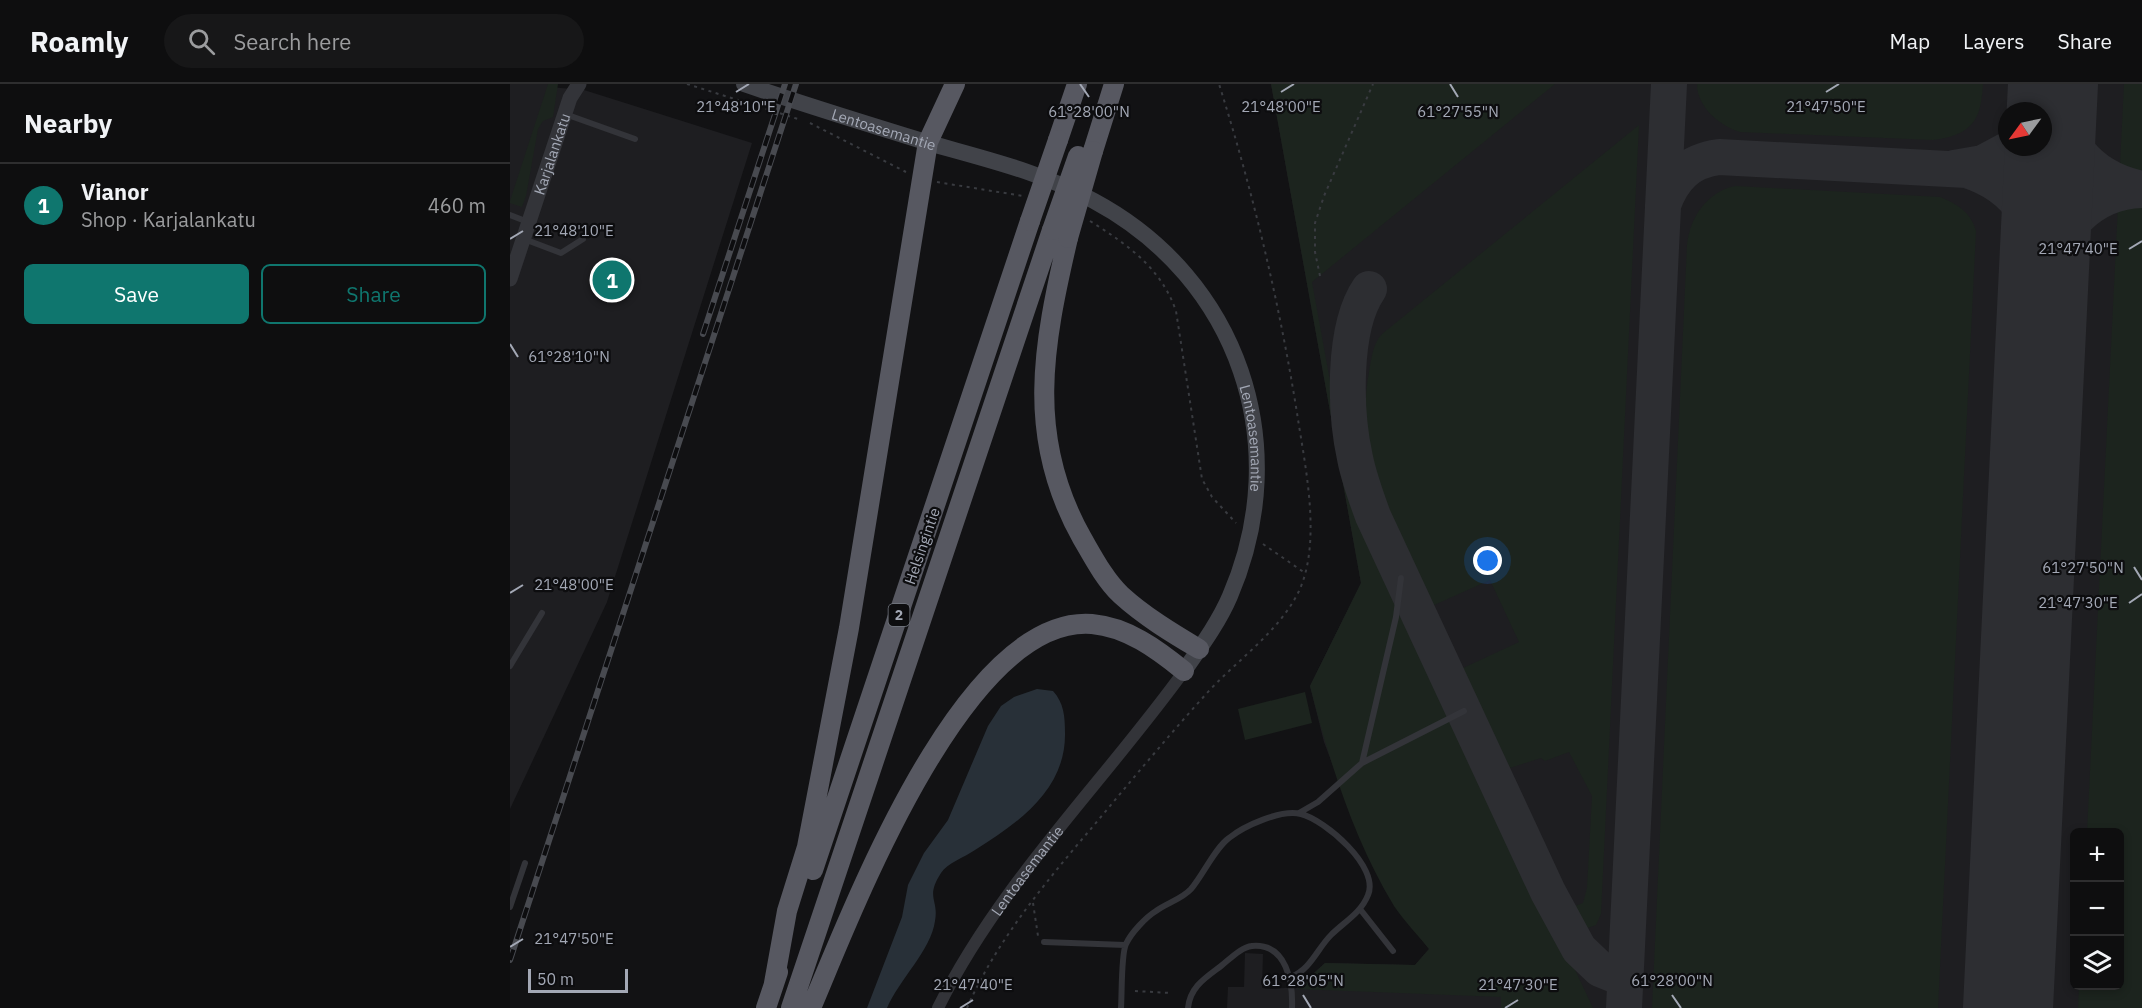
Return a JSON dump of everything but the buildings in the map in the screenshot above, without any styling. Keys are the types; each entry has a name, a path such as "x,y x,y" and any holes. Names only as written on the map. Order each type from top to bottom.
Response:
{"highway":[{"path":"774,982 787,911 807,847 849,628 928,142 955,84"},
{"name":"Helsingintie","path":"766,1008 1077,84"},
{"name":"Helsingintie","path":"791,1008 1060,234 1087,149 1102,84"},
{"path":"1087,149 1114,84"},
{"path":"1060,234 1049,320 1044,387 1045,428 1059,486 1073,522 1093,558 1119,593 1146,616 1199,649"},
{"path":"812,1008 857,899 913,787 941,738 993,672 1031,641 1051,632 1090,624 1133,636 1159,651 1184,671"}],"main road":[{"name":"Lentoasemantie","path":"744,84 928,142 1031,171 1094,200 1132,225 1155,244 1197,289 1218,319 1237,359 1248,393 1258,459 1257,495 1245,550 1229,597 1184,671"}],"street":[{"name":"Karjalankatu","path":"510,279 565,114 568,91 579,84"},
{"name":"Lentoasemantie","path":"938,1008 965,957 1014,889 1184,671"}],"lane":[{"path":"565,114 635,139"},
{"path":"510,215 529,222"},
{"path":"523,239 561,253 583,238"},
{"path":"1362,763 1381,687 1401,578"},
{"path":"510,666 542,613"},
{"path":"1121,1008 1125,945 1154,912 1189,891 1226,840 1244,827 1272,817 1299,813 1318,802 1362,763 1464,711"},
{"path":"1292,977 1305,970 1330,936 1360,909 1369,893 1369,876 1358,857 1318,821 1299,813"},
{"path":"510,907 525,863"},
{"path":"1360,909 1393,951"},
{"path":"1044,942 1125,945"},
{"path":"1188,1008 1189,996 1199,982 1238,952 1251,946 1264,947 1276,955 1292,977 1292,1008"}],"path":[{"path":"687,84 806,121"},
{"path":"967,1008 998,950 1032,901 1165,741 1285,614 1299,591 1305,573 1311,527 1286,344 1245,165 1219,84"},
{"path":"1320,276 1315,252 1315,223 1324,196 1373,84"},
{"path":"1259,541 1305,573"},
{"path":"1032,901 1038,936 1044,942"},
{"path":"1135,991 1171,993"}],"shaded area":[{"path":"510,84 550,84 549,87 584,90 752,143 607,602 510,809"},
{"path":"548,84 558,84 553,117 543,121 538,129 522,207 510,201"},
{"path":"1271,84 2142,84 2142,1008 1227,1008 1228,987 1244,987 1245,953 1263,954 1262,988 1270,989 1298,987 1325,963 1415,965 1429,949 1395,906 1360,836 1324,742 1310,686 1361,583"},
{"path":"1271,84 1555,84 1312,282 1350,491 1361,523 1489,800 1511,854 1533,895 1555,927 1593,1008 1501,1008 1501,997 1297,989 1325,963 1415,965 1429,949 1394,906 1367,854 1334,771 1310,686 1361,583"},
{"path":"1697,84 1983,84 1980,108 1972,124 1957,134 1933,140 1740,132 1725,125 1705,108"},
{"path":"2124,84 2142,84 2142,1008 2078,1008 2079,990 2124,990 2124,828 2087,828"},
{"path":"1639,125 1601,914 1596,925 1588,928 1578,924 1570,908 1583,903 1587,888 1592,796 1569,752 1545,761 1541,758 1510,768 1461,669 1519,642 1490,580 1432,606 1392,522 1381,493 1367,434 1366,403 1372,357 1376,342 1382,334"},
{"path":"1735,186 1940,197 1962,209 1971,219 1976,231 1938,1008 1652,1008 1687,245 1692,225 1702,207 1716,194"},
{"path":"1037,689 1053,691 1060,700 1063,710 1065,733 1063,753 1057,772 1048,788 1023,816 991,840 944,869 934,888 936,914 928,943 887,1008 867,1008 902,917 908,885 924,853 948,820 988,726 1001,706 1014,697"},
{"path":"1305,692 1312,723 1245,740 1238,709"}],"taxiway":[{"path":"1624,1008 1669,84"},
{"path":"2053,84 2062,122 2079,153 2105,175 2142,189"},
{"path":"1954,168 1983,163 1998,155"},
{"path":"1663,205 1672,186 1684,172 1699,162 1719,157 1967,170 2002,188 2015,199 2025,213 2038,245 2043,283"},
{"path":"2044,280 2057,246 2078,217 2091,206 2106,198 2123,192 2142,190"},
{"path":"1369,289 1360,306 1354,326 1350,348 1348,395 1355,458 1373,516 1548,892 1579,949 1600,969 1625,979"},
{"path":"2008,992 2011,1008"}],"runway":[{"path":"2008,1008 2053,84"}],"railway":[{"path":"703,334 785,84"},
{"path":"510,960 796,84"}],"place":[{"name":"Vianor","path":"612,280"}]}
